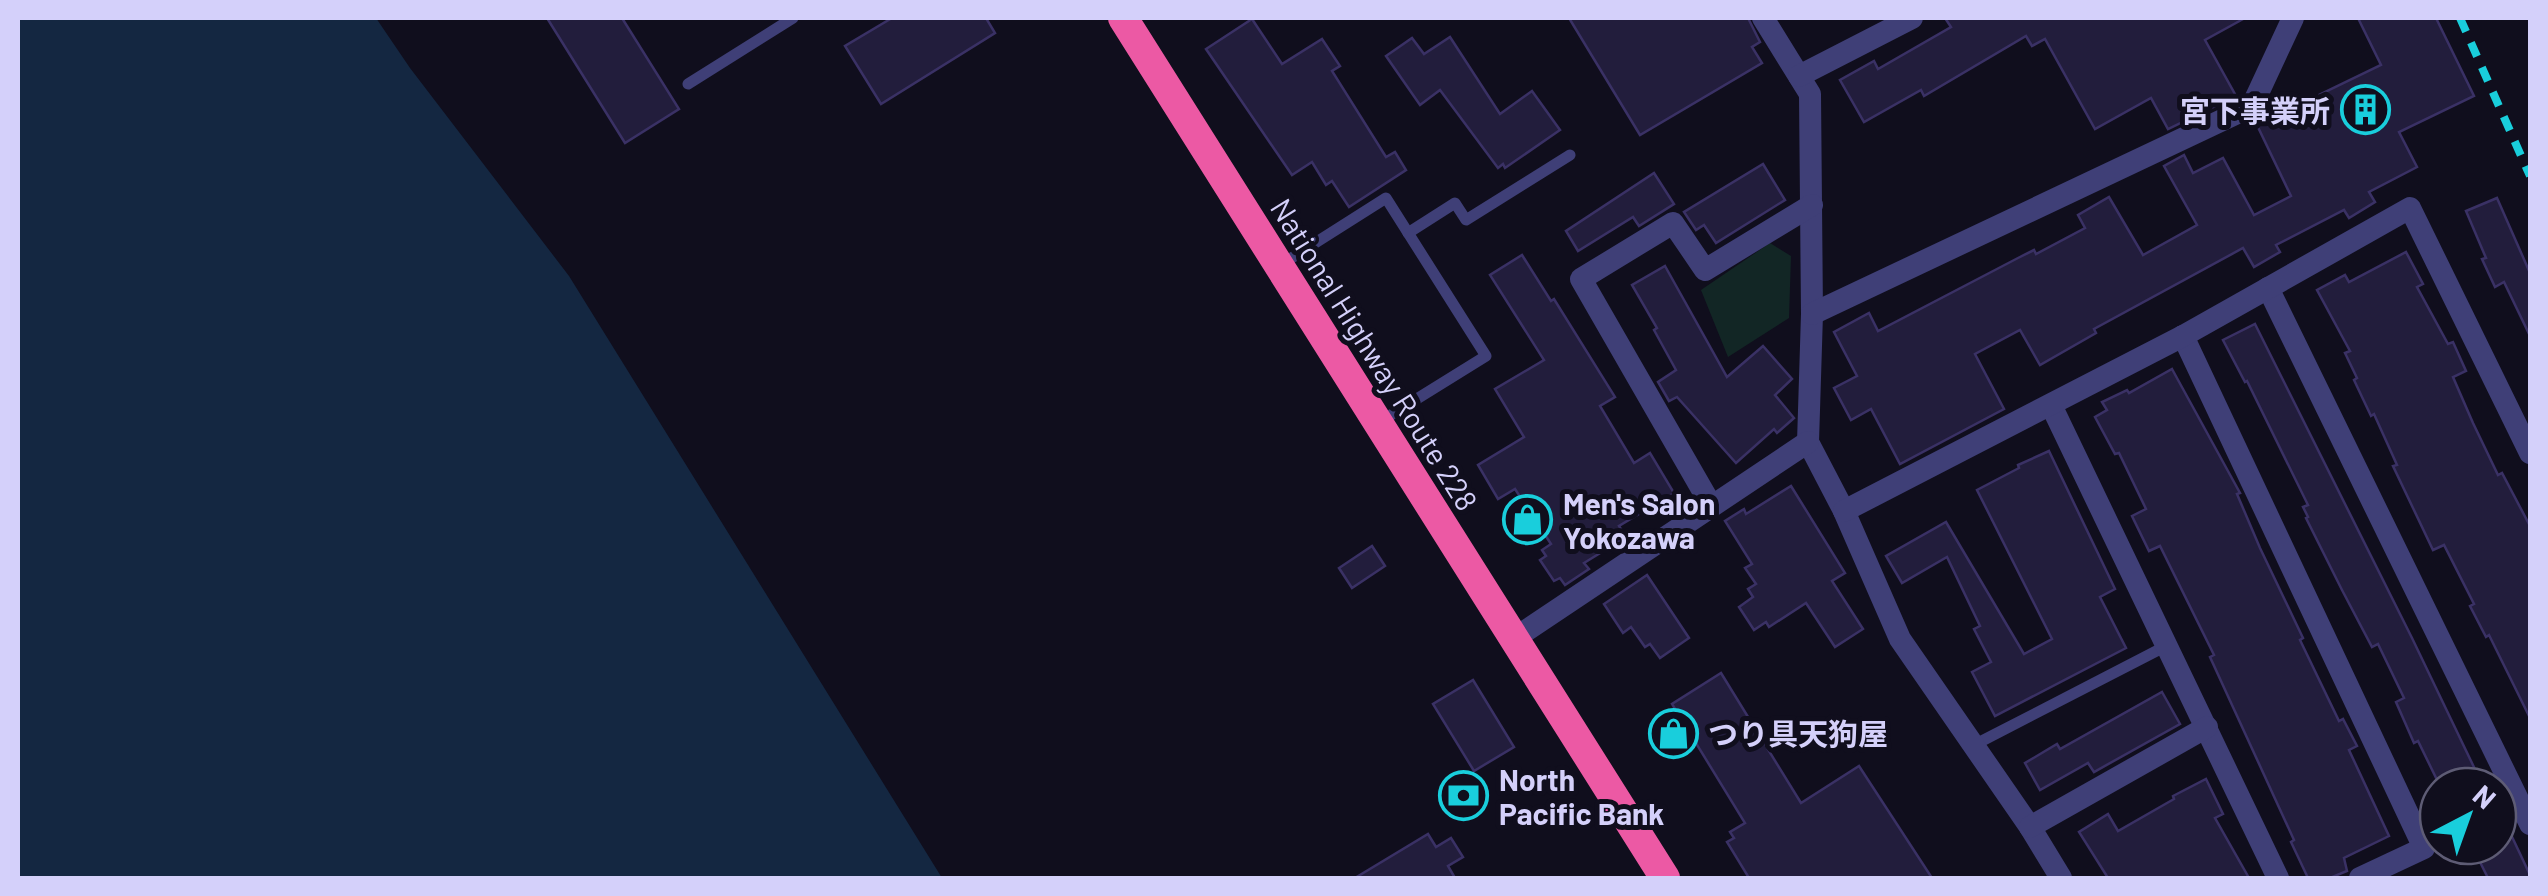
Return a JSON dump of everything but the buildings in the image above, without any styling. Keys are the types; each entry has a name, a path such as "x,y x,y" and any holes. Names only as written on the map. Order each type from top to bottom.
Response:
{"highway":[{"name":"National Highway Route 228","path":"1123,18 1665,878"}],"street":[{"path":"1763,18 1810,94 1812,314 1808,442 1844,511 1900,639 2030,826 2061,878"},
{"path":"1799,76 1912,18"},
{"path":"1812,314 2252,106 2293,18"},
{"path":"1711,506 1581,280 1673,223 1705,270 1812,205"},
{"path":"1844,511 2183,336 2410,208 2530,453"},
{"path":"2268,288 2530,824"},
{"path":"2183,336 2424,848 2360,878"},
{"path":"2050,405 2278,878"},
{"path":"1515,638 1808,442"},
{"path":"2030,826 2207,727"}],"lane":[{"path":"688,84 793,18"},
{"path":"1408,233 1455,204 1466,220 1570,155"},
{"path":"1278,266 1386,198 1486,356 1378,424"},
{"path":"1974,745 2168,646"}],"green space":[{"path":"1770,243 1791,256 1789,318 1728,357 1701,290"}],"water":[{"path":"18,18 376,18 569,276 942,878 18,878"}],"railway":[{"path":"2460,18 2530,176"}],"place":[{"name":"宮下事業所","path":"2365,110"},
{"name":"Men's Salon Yokozawa","path":"1528,520"},
{"name":"つり具天狗屋","path":"1673,733"},
{"name":"North Pacific Bank","path":"1464,796"}]}
